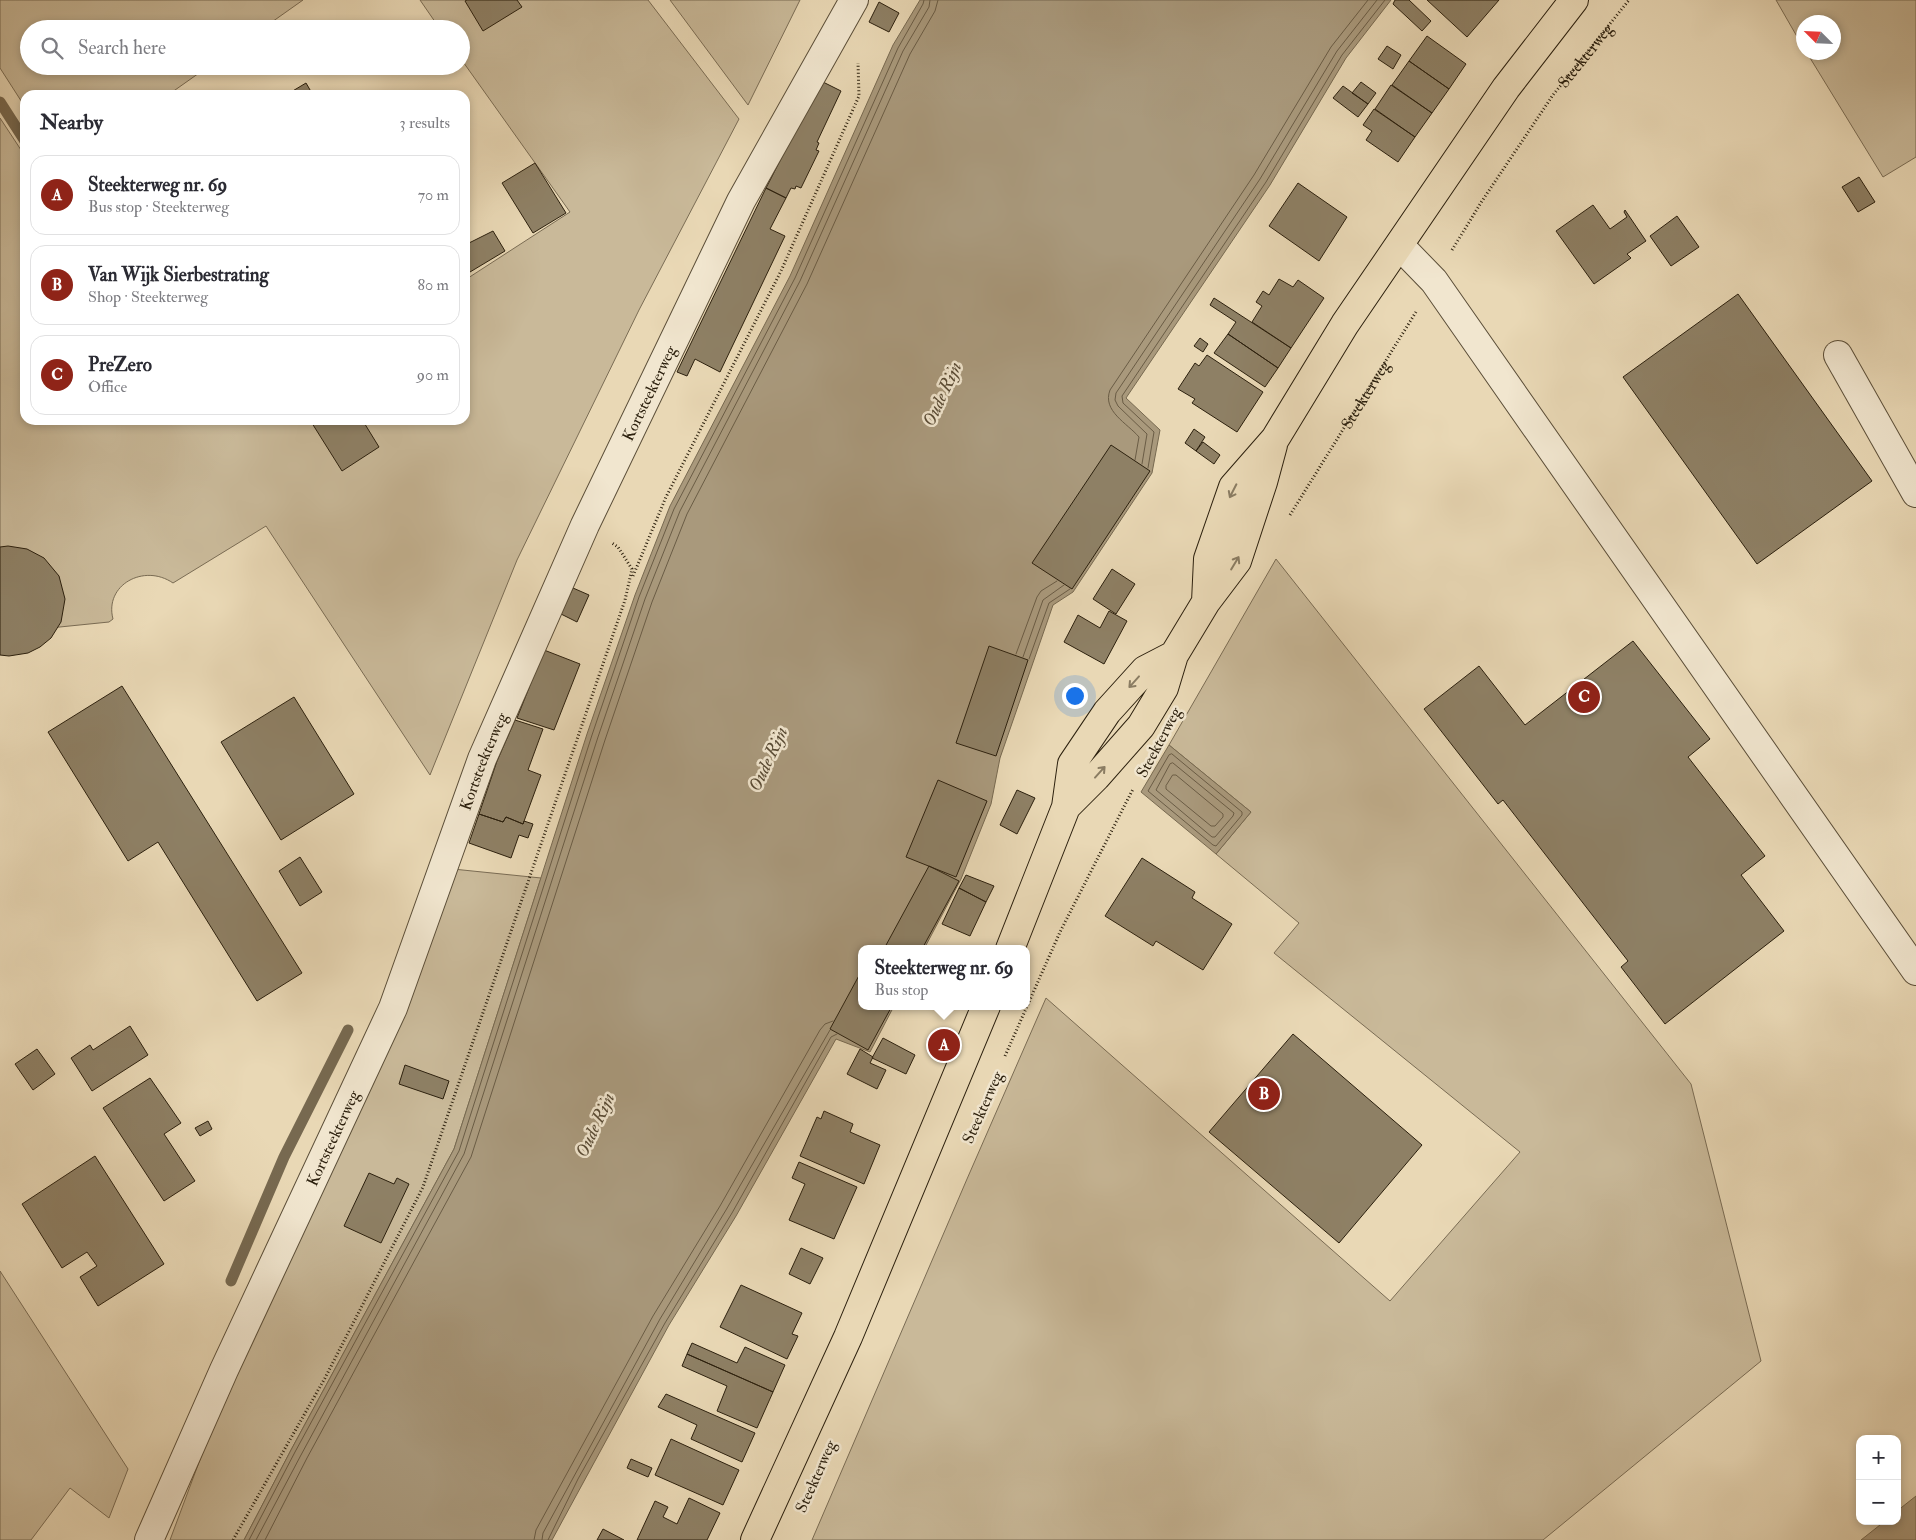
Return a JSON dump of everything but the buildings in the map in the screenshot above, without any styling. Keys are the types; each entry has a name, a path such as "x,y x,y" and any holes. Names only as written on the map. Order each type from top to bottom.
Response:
{"main road":[{"name":"Steekterweg","path":"1012,945 1066,807 1096,777 1141,726 1164,688 1174,655 1206,602 1208,559 1233,487 1274,439 1345,324 1506,88 1574,0"},
{"name":"Steekterweg","path":"755,1540 848,1337 984,1010"}],"street":[{"name":"Kortsteekterweg","path":"149,1540 224,1370 393,1008 482,759 585,525 741,201 854,0"},
{"path":"1400,246 1434,281 1916,971"},
{"path":"1838,355 1916,493"}],"path":[{"name":"Steekterweg","path":"1288,518 1482,201 1553,95 1629,0"},
{"path":"628,586 666,497 782,271 859,96 858,58"},
{"path":"233,1540 325,1378 423,1187 626,600 632,569 618,547 585,525"},
{"name":"Steekterweg","path":"1030,999 1060,932 1135,786"},
{"name":"Steekterweg","path":"1004,1057 1025,1010"}],"shaded area":[{"path":"0,0 303,0 275,20 20,20 20,75 196,75 175,90 20,90 20,99 0,68"},
{"path":"420,0 648,0 739,119 639,310 517,560 430,775 266,526 173,583 162,577 150,575 129,581 120,587 115,596 112,607 113,619 109,622 40,629 0,646 0,118 20,148 20,425 470,425 470,277 570,212 470,72 470,20 434,20"},
{"path":"670,0 800,0 748,105"},
{"path":"1776,0 1916,0 1916,157 1883,177 1811,60 1841,60 1841,15 1796,15 1796,35"},
{"path":"1276,559 1691,1084 1761,1361 1543,1540 812,1540 1046,998 1390,1301 1520,1152 1274,953 1299,923 1216,854 1251,812 1169,745"},
{"path":"443,868 541,878 454,1149 244,1540 170,1540 239,1355"},
{"path":"0,1271 128,1469 109,1518 70,1488 31,1540 0,1540"}],"water":[{"name":"Oude Rijn","path":"920,0 1391,0 1346,58 1270,185 1126,398 1160,430 1152,473 1073,592 1053,605 1000,758 991,804 961,879 926,945 858,945 858,1010 892,1010 870,1052 836,1039 736,1216 669,1325 552,1540 244,1540 454,1149 587,734 635,595 670,506 790,276 893,45"},
{"path":"1169,745 1251,812 1216,854 1141,792"},
{"path":"1916,1496 1916,1540 1861,1540 1880,1525 1901,1525 1901,1508"}],"waterway":[{"path":"0,102 20,133"},
{"path":"231,1281 284,1157 348,1030"}],"place":[{"name":"PreZero","path":"1584,697"},
{"name":"Steekterweg nr. 69","path":"944,1045"},
{"name":"Van Wijk Sierbestrating","path":"1264,1094"}]}
